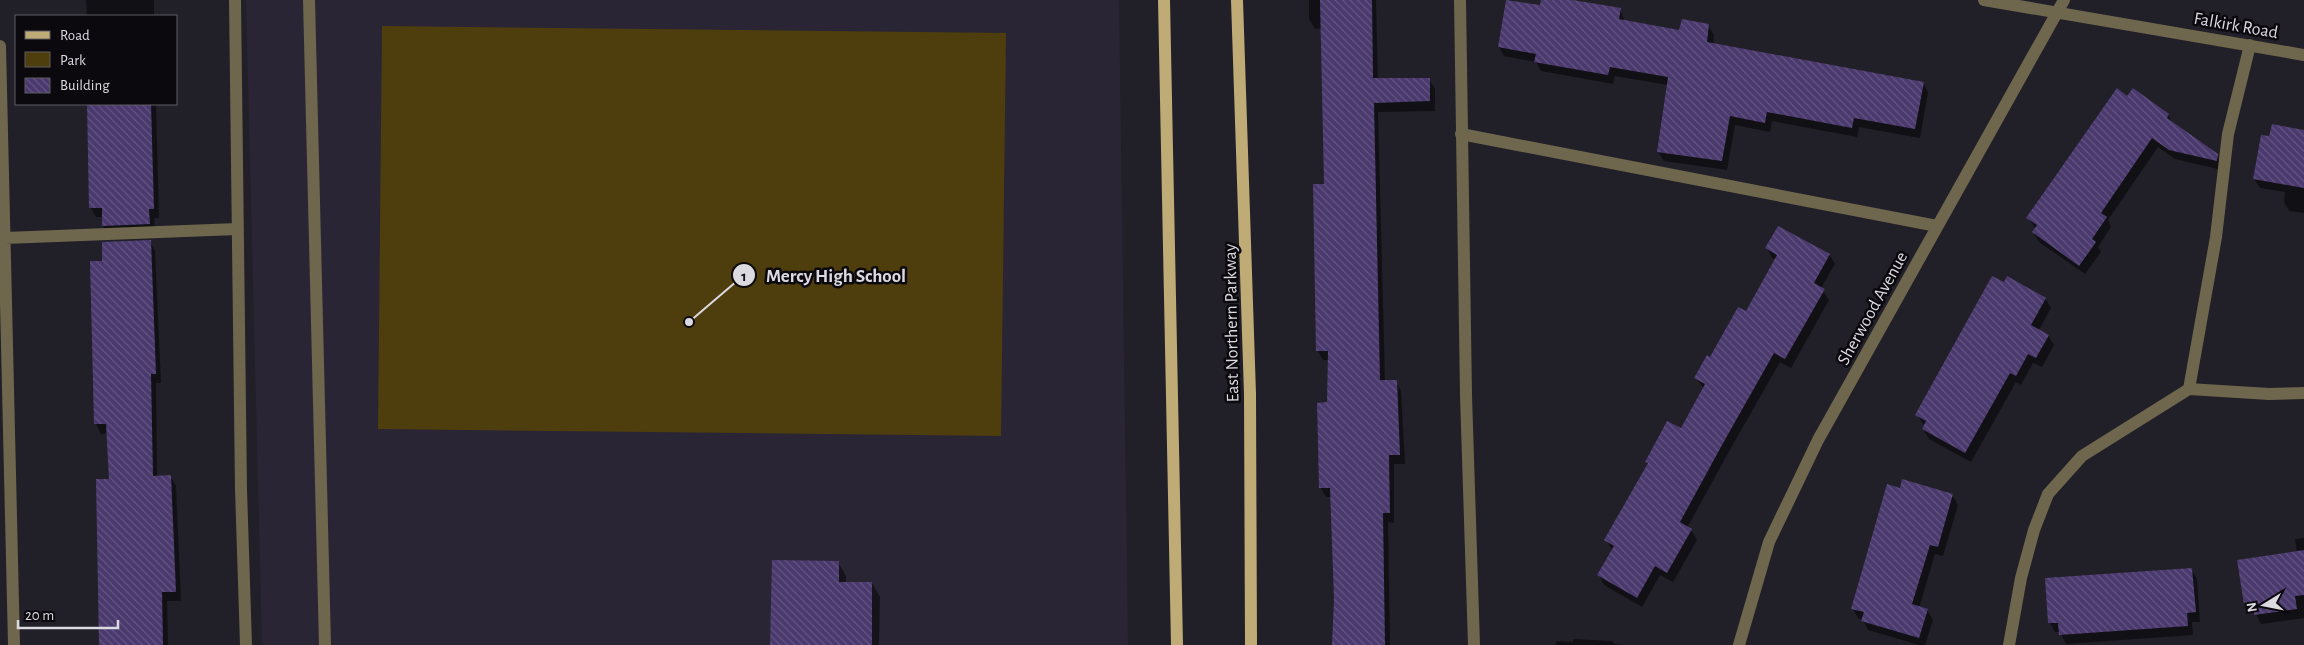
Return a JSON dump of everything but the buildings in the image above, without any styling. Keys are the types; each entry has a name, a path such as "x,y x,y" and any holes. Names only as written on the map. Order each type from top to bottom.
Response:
{"main road":[{"path":"1164,0 1177,645"},
{"name":"East Northern Parkway","path":"1237,0 1250,394 1251,645"}],"street":[{"path":"235,0 237,229 246,645"},
{"path":"309,0 325,645"},
{"path":"1460,0 1460,134 1474,645"},
{"name":"Falkirk Road","path":"1984,0 2304,55"},
{"name":"Sherwood Avenue","path":"1739,645 1769,542 1818,440 2064,0"},
{"path":"2190,389 2216,237 2228,134 2250,45"},
{"path":"0,46 2,207 5,238 14,645"},
{"path":"1460,134 1938,226"},
{"path":"5,238 237,229"},
{"path":"2009,645 2021,578 2034,530 2048,494 2082,456 2190,389 2268,394 2304,393"}],"shaded area":[{"path":"246,0 1119,0 1128,645 262,645"}],"green space":[{"path":"382,26 1006,33 1001,436 378,429"}],"place":[{"name":"Mercy High School","path":"689,322"}]}
